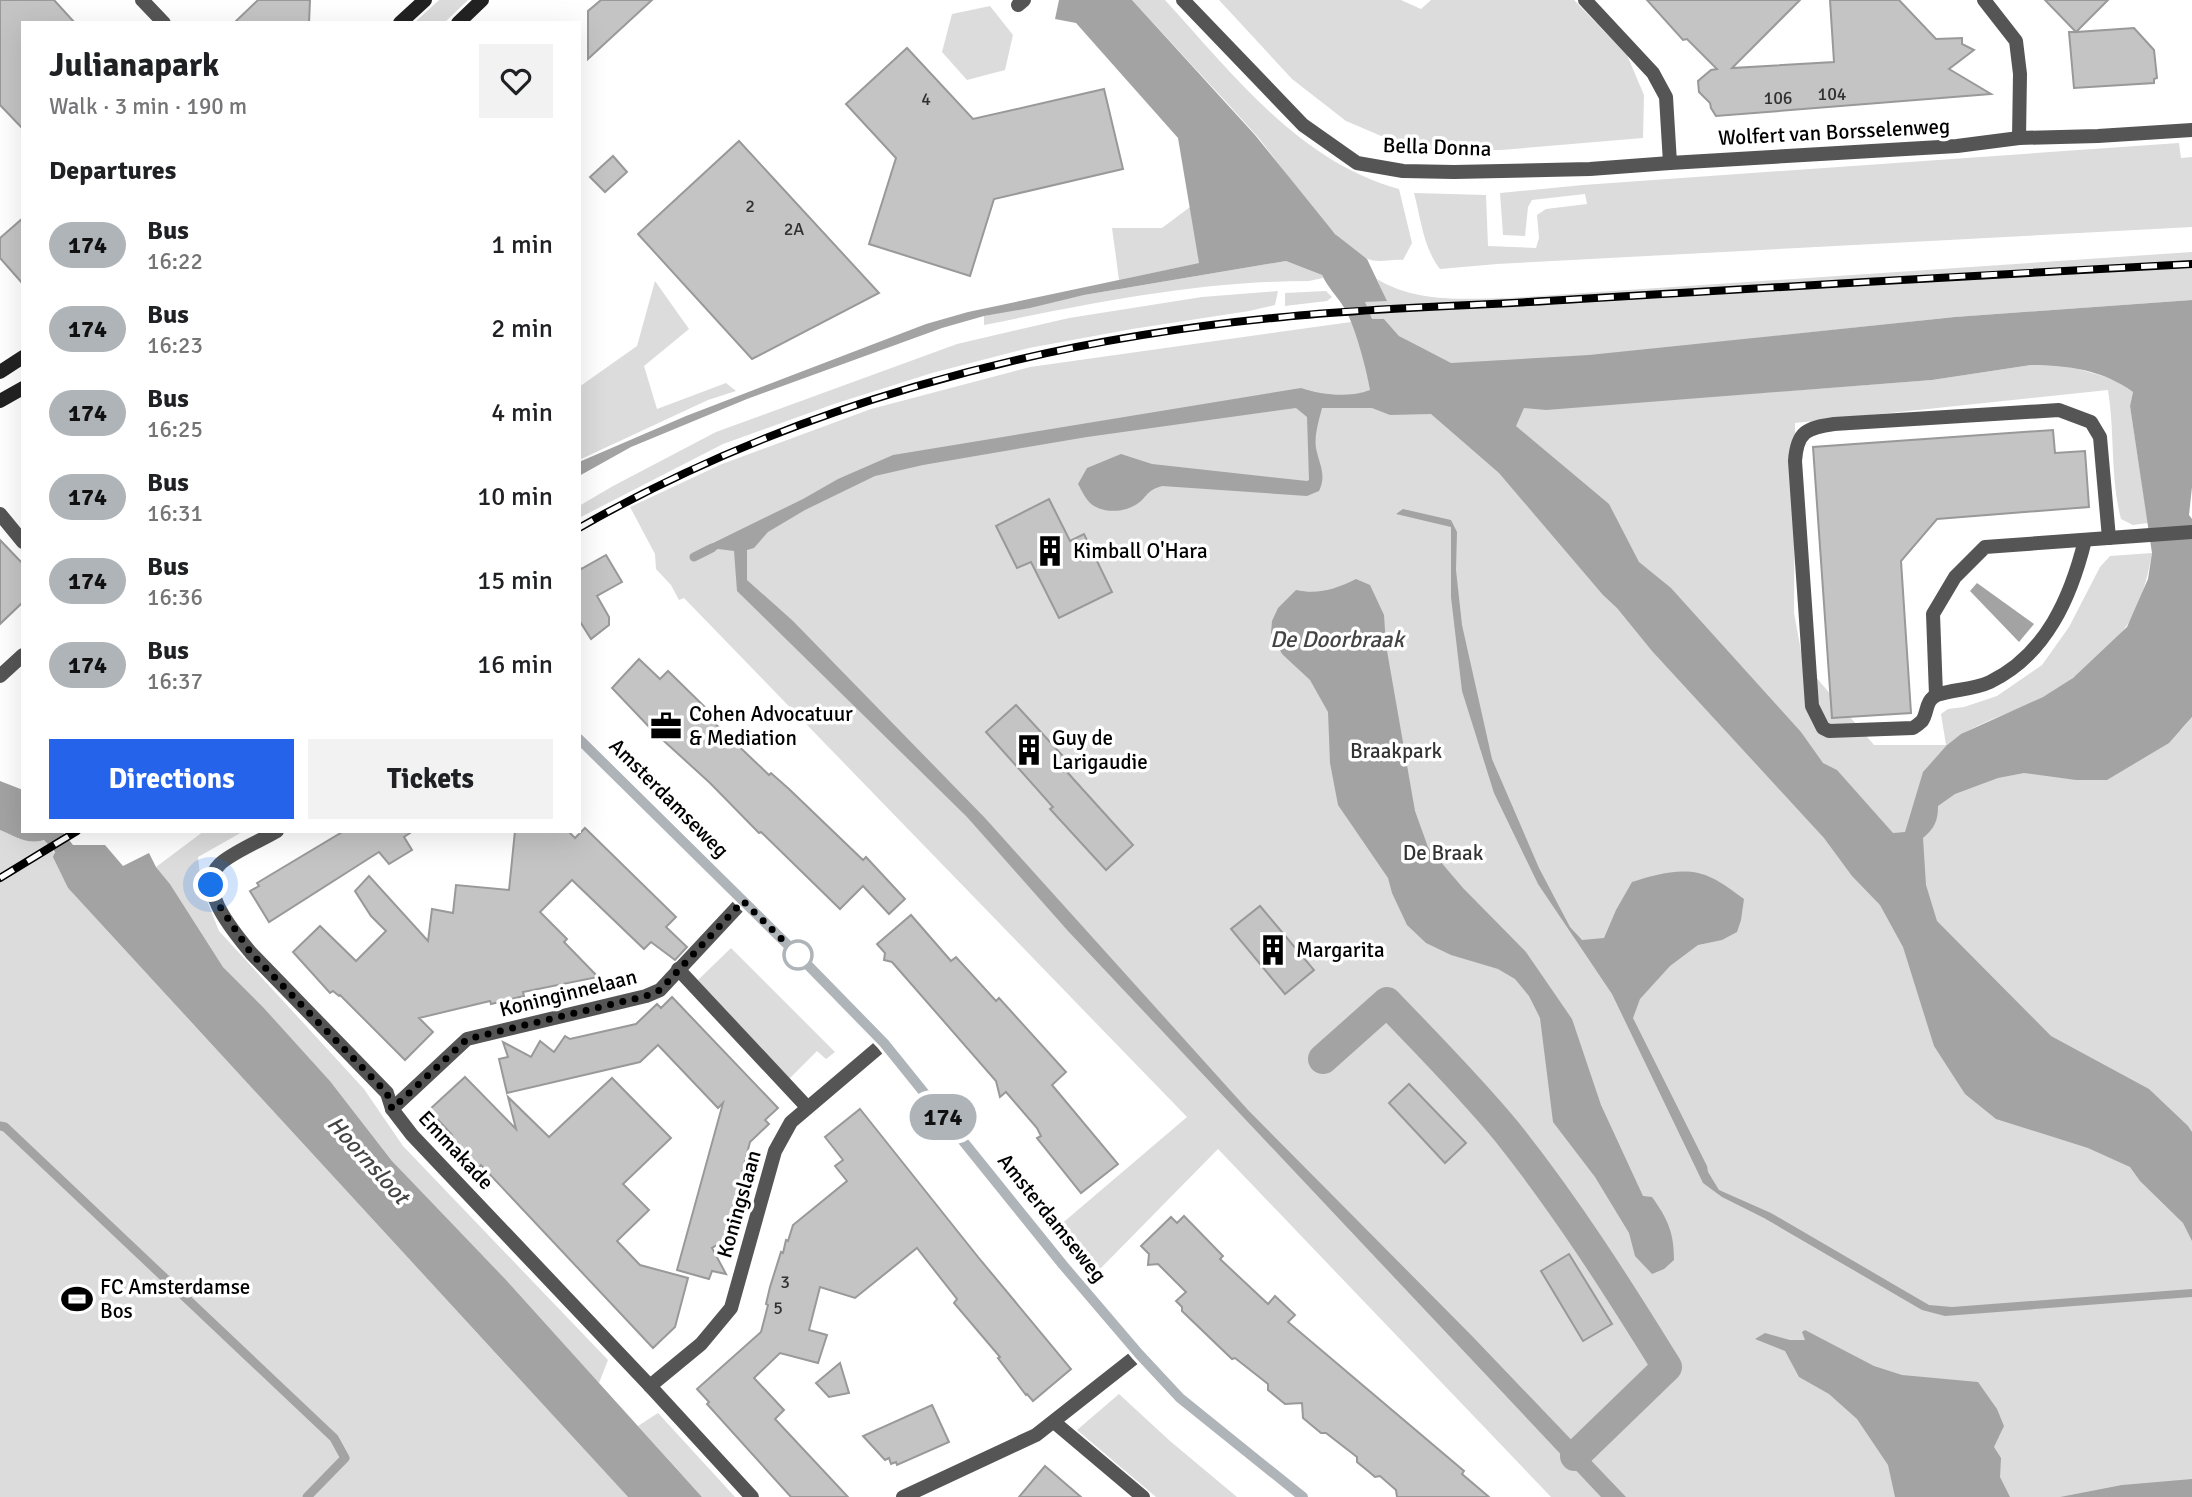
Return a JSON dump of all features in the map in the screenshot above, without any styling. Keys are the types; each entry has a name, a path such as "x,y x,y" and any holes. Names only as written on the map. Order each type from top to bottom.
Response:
{"main road":[{"path":"402,21 425,0"},
{"path":"460,21 482,0"},
{"path":"0,372 21,358"},
{"path":"0,401 21,389"},
{"name":"Amsterdamseweg","path":"581,741 884,1043 1063,1265 1180,1398 1299,1496"}],"street":[{"path":"142,0 162,21"},
{"name":"Bella Donna","path":"1183,0 1303,125 1357,163 1404,171 1454,172 1590,169 1670,163"},
{"path":"1585,0 1653,73 1666,97 1670,163"},
{"path":"1984,0 2016,41 2020,74 2019,138"},
{"name":"Wolfert van Borsselenweg","path":"1670,163 1957,146 2019,138 2192,130"},
{"path":"2085,540 2075,579 2060,611 2040,642 2016,666 1989,683 1936,695 1927,705 1922,721 1913,728 1829,732 1823,728 1812,706 1795,460 1796,448 1804,432 1834,424 2059,410 2091,422 2100,437 2109,538"},
{"path":"0,514 21,540"},
{"path":"1936,695 1933,614 1955,577 1985,547 2192,532"},
{"path":"0,676 21,657"},
{"name":"Emmakade","path":"272,833 220,863 212,875 214,898 251,953 387,1093 392,1109 412,1135 752,1497"},
{"name":"Koninginnelaan","path":"392,1109 467,1039 646,996 660,990 743,901"},
{"path":"678,969 807,1107"},
{"name":"Koningslaan","path":"650,1386 701,1344 731,1308 775,1151 791,1122 884,1043"},
{"path":"903,1497 1036,1435 1139,1354"},
{"path":"1054,1422 1143,1497"}],"green space":[{"path":"439,0 468,0 446,21 416,21"},
{"path":"1132,0 1165,0 1242,85 1299,137 1363,176 1399,189 1412,243 1403,260 1371,260 1337,236 1256,135"},
{"path":"1219,0 1401,0 1421,9 1431,0 1574,0 1627,55 1644,95 1643,138 1501,150 1435,151 1393,141 1346,121 1292,79"},
{"path":"990,6 1013,35 1005,70 967,80 942,52 952,14"},
{"path":"2179,143 2181,158 2192,157 2192,227 1440,269 1426,242 1414,193 1486,195 1488,246 1536,248 1539,238 1537,215 1546,209 1587,204 1585,194 1532,200 1528,207 1525,236 1503,235 1500,193"},
{"path":"1190,207 1200,263 1119,280 1112,228 1162,228"},
{"name":"Braakpark","path":"2192,252 2192,300 1955,317 1757,338 1762,393 1932,380 2031,365 2065,365 2116,380 2133,392 2130,406 2148,523 2133,525 2121,519 2118,503 2108,390 1795,423 1794,613 1803,662 1874,745 1946,745 1941,714 1948,709 1964,707 1997,696 2042,665 2069,627 2100,567 2110,556 2152,553 2146,582 2135,612 2117,638 2098,657 2054,691 1969,730 1947,745 2181,730 2192,717 2192,1497 1551,1497 1218,1149 1099,1270 1059,1226 1187,1117 684,598 679,600 671,585 656,569 655,554 630,507 722,464 871,409 1030,367 1351,322 1413,344 1399,336 1384,319 1372,320 1364,302 1386,300 1377,279 1392,287 1424,296 1458,299 1509,298"},
{"path":"1286,261 1322,275 1323,278 1186,289 1105,301 984,325 984,316 1084,295"},
{"path":"655,281 689,329 644,366 657,409 726,383 736,391 708,400 581,459 581,386 637,346"},
{"path":"1278,291 1275,305 1029,348 932,373 834,404 723,444 581,517 581,505 716,432 957,344 1069,318 1202,297"},
{"path":"1326,291 1332,297 1327,301 1285,306 1285,293"},
{"path":"0,830 27,841 44,840 49,845 59,862 68,888 628,1497 0,1497"},
{"path":"201,833 240,833 198,857 201,886 219,931 364,1089 403,1146 608,1360 599,1383 392,1161 330,1081 223,967 170,884 156,867"},
{"path":"731,948 835,1052 826,1059 817,1051 789,1079 698,980"},
{"path":"1119,1394 1237,1497 1156,1497 1077,1430"},
{"path":"658,1413 735,1497 702,1497 638,1426"}],"water":[{"path":"1059,0 1132,0 1255,135 1335,234 1367,259 1387,301 1365,302 1372,319 1384,319 1399,336 1451,363 1589,355 1955,317 2192,300 2192,487 2189,515 2192,519 2192,717 2169,743 2107,780 2076,780 2024,773 1998,778 1955,794 1938,806 1935,824 1923,838 1926,885 1937,921 2051,1036 2149,1089 2188,1126 2192,1132 2192,1241 2183,1223 2140,1181 2130,1167 2088,1148 1996,1119 1965,1094 1934,1046 1903,947 1880,905 1852,876 1824,838 1652,651 1499,473 1431,414 1390,415 1372,408 1322,408 1316,443 1322,480 1319,491 1307,496 1162,486 1152,490 1130,508 1112,511 1091,504 1078,484 1087,468 1121,454 1152,464 1307,481 1307,417 1296,408 1087,437 923,465 875,476 805,510 768,532 754,548 747,550 747,580 793,621 985,818 1248,1110 1473,1337 1626,1497 1601,1497 1068,931 967,817 737,591 734,551 718,549 704,555 705,547 838,479 893,455 1301,388 1336,395 1370,390 1363,359 1347,313 1322,275 1286,261 1084,295 984,316 942,328 747,399 631,447 581,475 581,461 686,416 926,324 968,312 1199,263 1178,138 1076,23 1055,19","holes":["2031,365 2071,368 2109,378 2133,392 2130,406 2152,553 2148,579 2127,627 2073,678 2043,697 1961,734 1947,745 1923,772 1905,832 1893,833 1837,770 1823,763 1801,732 1671,588 1639,562 1609,504 1516,426 1524,408 1546,410 1932,380"]},
{"path":"1403,509 1451,520 1457,532 1456,570 1462,625 1492,759 1539,868 1570,927 1582,940 1604,938 1632,882 1662,874 1682,871 1703,874 1744,899 1737,932 1722,940 1698,945 1670,966 1640,999 1633,1018 1719,1190 1771,1213 1929,1305 1952,1307 2192,1289 2192,1297 1945,1316 1922,1310 1764,1218 1722,1197 1703,1183 1612,994 1538,884 1494,793 1462,691 1451,597 1451,527 1396,514"},
{"name":"De Doorbraak","path":"1356,579 1370,585 1384,615 1386,645 1415,811 1428,847 1463,888 1526,952 1572,1019 1601,1105 1643,1196 1652,1197 1669,1227 1674,1260 1664,1269 1652,1274 1635,1256 1629,1233 1595,1177 1553,1122 1540,1018 1529,996 1515,979 1498,969 1451,955 1426,943 1407,925 1388,878 1338,805 1330,763 1328,712 1310,680 1282,654 1271,633 1272,621 1278,608 1296,590 1327,590"},
{"path":"1977,583 2034,624 2019,642 1970,591"},
{"name":"Hoornsloot","path":"0,781 21,789 21,833 64,833 73,845 105,845 123,866 149,853 223,967 330,1081 392,1161 506,1280 702,1497 628,1497 68,888 53,857 55,852 44,840 27,841 0,830"},
{"path":"1805,1330 1874,1366 1902,1375 1978,1382 1997,1409 2004,1426 1994,1447 2001,1458 2000,1477 2010,1497 1895,1497 1888,1465 1857,1419 1829,1394 1799,1377 1785,1351 1755,1339 1765,1333 1790,1340 1805,1340 1802,1332"},
{"path":"2192,1479 2192,1497 2060,1497 2122,1485"}],"building":[{"path":"0,0 54,0 73,21 21,21 21,127 0,105"},
{"path":"258,0 310,0 309,21 236,21"},
{"path":"601,0 652,0 588,59 588,11"},
{"path":"1647,0 1800,0 1732,68 1834,62 1830,0 1899,0 1936,39 1962,38 1962,44 1974,50 1949,69 1991,94 1716,116 1710,103 1699,92 1698,81 1711,70 1717,69 1687,39 1683,40"},
{"path":"2045,0 2108,0 2076,32"},
{"path":"2134,28 2154,50 2157,78 2154,83 2074,88 2069,32"},
{"path":"907,48 973,119 1104,89 1123,169 994,199 970,276 869,244 896,158 846,104"},
{"path":"739,141 879,293 752,359 638,234"},
{"path":"613,156 627,172 605,192 590,177"},
{"path":"21,220 21,282 0,258 0,238"},
{"path":"2053,430 2055,453 2085,451 2089,507 1937,519 1901,561 1911,713 1832,718 1813,447"},
{"name":"Kimball O'Hara","path":"1049,499 1070,541 1084,534 1112,592 1059,618 1031,562 1017,568 996,526"},
{"path":"0,540 21,562 21,604 0,624"},
{"path":"606,555 622,582 597,596 609,617 609,625 591,639 581,623 581,569"},
{"path":"639,659 660,679 668,671 710,712 707,716 863,860 866,857 905,899 889,914 863,886 840,909 653,731 612,688"},
{"path":"1016,705 1073,767 1067,772 1133,845 1106,870 1050,809 1053,807 986,732"},
{"path":"585,828 676,917 666,927 687,947 675,960 651,942 644,949 572,880 540,912 567,939 564,942 598,977 523,992 524,996 491,1004 490,1001 419,1018 433,1032 405,1060 340,995 333,991 330,993 293,952 320,926 356,961 386,931 371,916 355,891 369,876 428,941 432,909 453,913 456,885 509,890 515,833 570,833 575,838"},
{"path":"341,833 410,833 404,837 412,850 389,864 379,852 269,922 250,891 259,886 257,883"},
{"name":"Margarita","path":"1260,906 1314,970 1285,994 1231,929"},
{"path":"911,915 951,961 956,957 996,1001 999,998 1066,1072 1052,1085 1118,1164 1081,1193 1037,1138 1041,1136 1037,1128 1006,1092 1000,1097 996,1081 892,962 884,960 885,953 877,944"},
{"path":"672,997 778,1108 765,1120 769,1124 750,1142 724,1241 712,1248 726,1274 712,1271 709,1279 677,1270 723,1103 718,1108 658,1045 640,1062 507,1093 499,1059 508,1057 503,1042 531,1057 540,1041 554,1052 565,1036 570,1039 636,1024 657,1004 661,1008"},
{"path":"465,1077 516,1129 508,1097 549,1137 612,1078 671,1138 623,1184 649,1210 617,1241 640,1265 688,1278 675,1327 653,1348 481,1165 479,1168 429,1110"},
{"path":"1409,1084 1466,1143 1445,1163 1389,1103"},
{"path":"860,1109 1071,1369 1033,1401 954,1303 957,1299 917,1248 855,1298 820,1287 809,1330 827,1335 818,1363 780,1353 754,1378 784,1410 775,1419 848,1497 791,1497 707,1404 709,1402 697,1389 761,1332 770,1287 793,1225 847,1181 835,1166 843,1160 825,1137"},
{"path":"1184,1216 1223,1256 1220,1259 1268,1304 1275,1296 1295,1315 1288,1322 1464,1471 1462,1474 1489,1497 1397,1497 1396,1490 1380,1476 1375,1477 1357,1462 1357,1457 1303,1418 1302,1403 1285,1404 1268,1390 1268,1384 1235,1358 1232,1359 1182,1311 1176,1301 1186,1292 1158,1264 1148,1265 1149,1254 1141,1246 1171,1217 1177,1223"},
{"path":"1569,1254 1612,1324 1583,1341 1541,1271"},
{"path":"840,1363 849,1393 829,1397 816,1383"},
{"path":"932,1405 949,1442 897,1465 896,1462 891,1464 889,1458 885,1460 863,1436"},
{"path":"1045,1466 1081,1497 1019,1497"}],"waterway":[{"path":"694,557 712,548"},
{"path":"1323,1059 1387,1002 1464,1082 1507,1132 1570,1218 1629,1307 1667,1367 1575,1456"},
{"path":"0,1126 5,1127 334,1438 345,1458 307,1497"}],"railway":[{"path":"581,527 660,485 743,448 828,415 1003,363 1183,329 1349,311 2192,264"},
{"path":"0,878 74,833"}],"bus line":[{"name":"174","path":"581,741 884,1043 1063,1265 1180,1398 1303,1497"}],"place":[{"name":"Kimball O'Hara","path":"1050,551"},
{"name":"Cohen Advocatuur & Mediation","path":"666,726"},
{"name":"Guy de Larigaudie","path":"1029,750"},
{"name":"Margarita","path":"1273,950"},
{"name":"FC Amsterdamse Bos","path":"77,1299"}],"route":[{"path":"211,885 214,898 251,953 387,1093 392,1109 467,1039 646,996 660,990 743,901 800,957 798,955"}],"park label":[{"name":"De Braak","path":"1443,853"}]}
